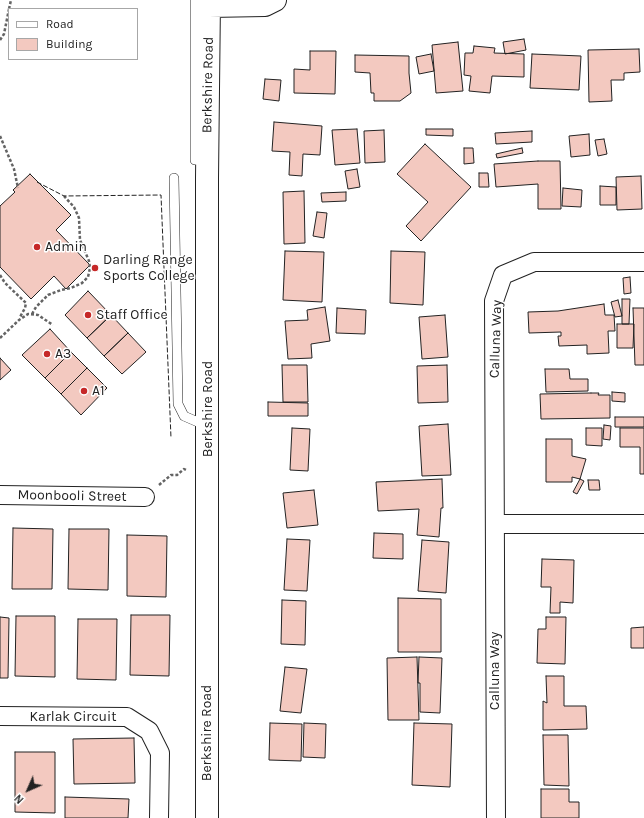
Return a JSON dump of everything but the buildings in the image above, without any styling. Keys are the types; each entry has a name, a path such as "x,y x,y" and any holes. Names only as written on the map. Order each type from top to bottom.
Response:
{"main road":[{"path":"205,2 265,5 275,0"},
{"name":"Berkshire Road","path":"205,2 208,474 207,818"}],"street":[{"name":"Calluna Way","path":"496,818 494,301 503,275 534,262 644,262"},
{"name":"Moonbooli Street","path":"0,495 145,498"},
{"path":"495,524 644,524"},
{"name":"Karlak Circuit","path":"0,716 127,717 149,731 160,753 160,818"}],"lane":[{"path":"174,178 178,404 184,416 207,426"}],"path":[{"path":"0,40 4,34 8,14"},
{"path":"0,136 14,169 18,188"},
{"path":"32,314 36,306 48,295 82,283 88,276 90,268 89,261 80,240 79,218 74,207 64,196"},
{"path":"0,275 5,283 26,302 26,308 19,320"},
{"path":"0,338 24,315 32,314 43,318 52,325"},
{"path":"145,498 171,475 177,475 184,469 193,474 208,474"}],"fence":[{"path":"37,182 64,196 161,195 171,438"}],"place":[{"name":"Admin","path":"37,247"},
{"name":"Darling Range Sports College","path":"95,268"},
{"name":"Staff Office","path":"88,315"},
{"name":"A3","path":"47,354"},
{"name":"A1","path":"84,391"}]}
